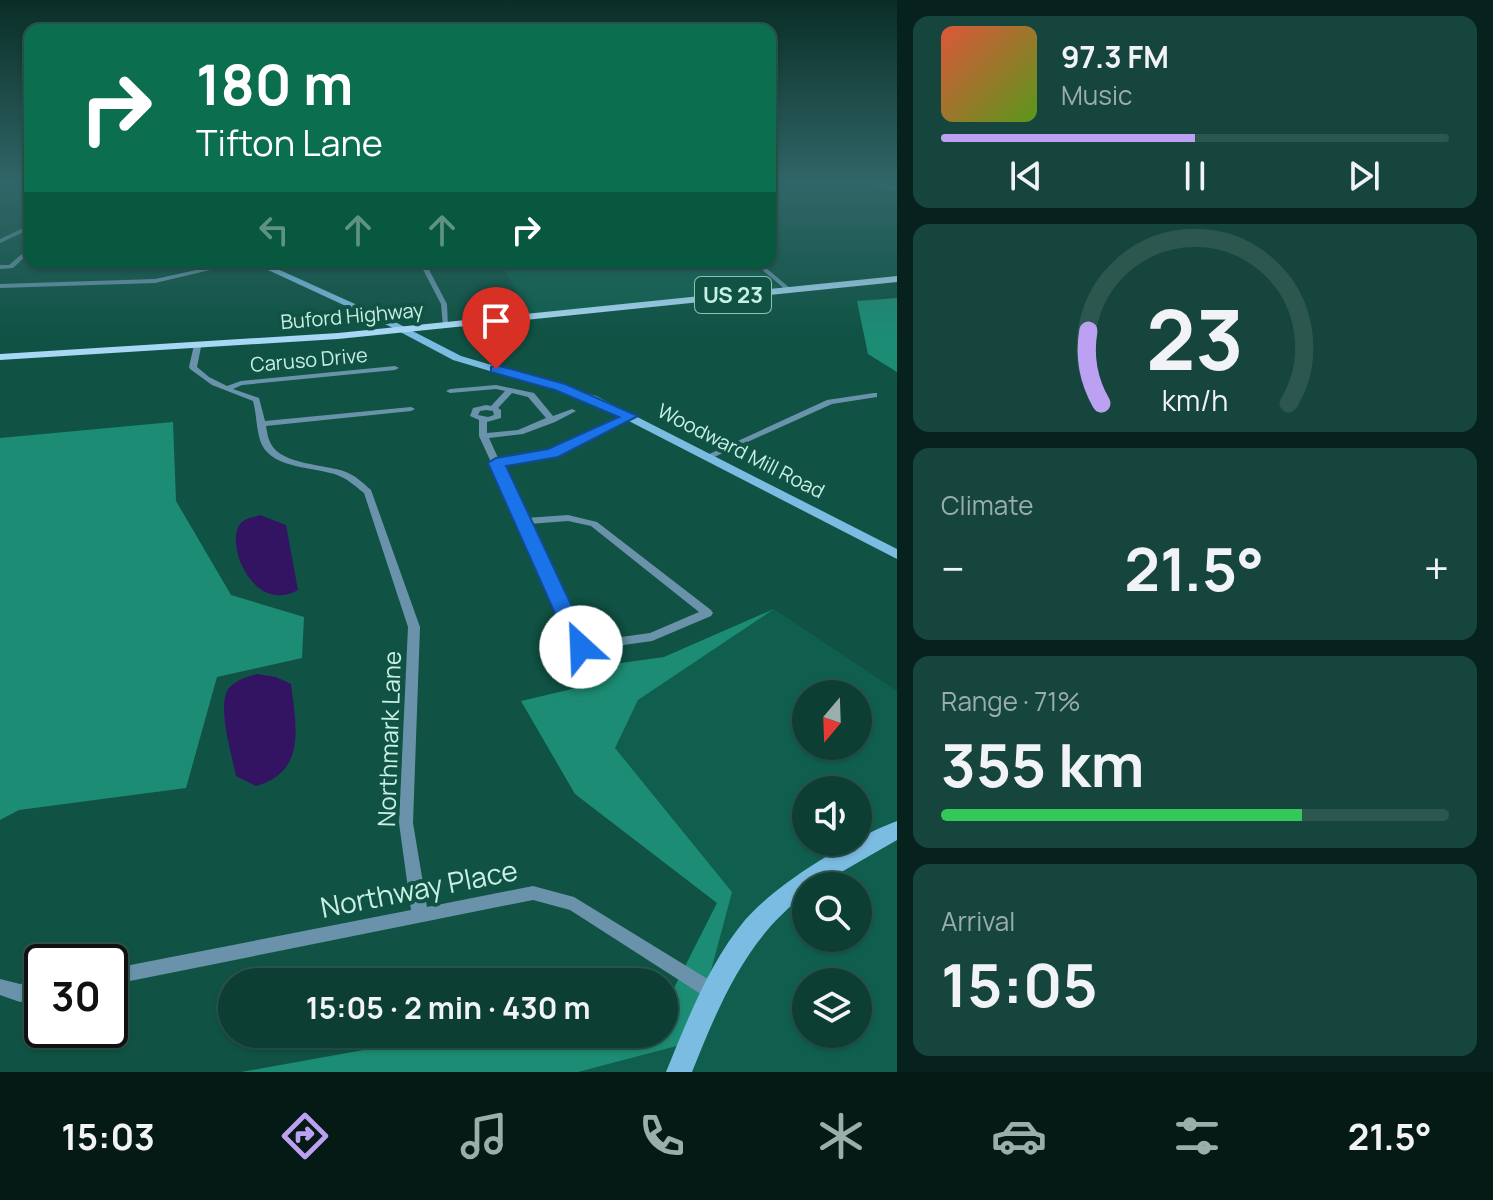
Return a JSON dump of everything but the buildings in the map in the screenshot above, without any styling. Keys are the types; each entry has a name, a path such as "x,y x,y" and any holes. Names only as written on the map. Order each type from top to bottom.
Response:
{"main road":[{"name":"Buford Highway","path":"0,357 197,347 403,330 897,279"}],"street":[{"path":"0,241 19,232"},
{"path":"0,267 11,267 24,255"},
{"path":"16,262 24,262"},
{"path":"0,286 155,281 214,268"},
{"name":"Woodward Mill Road","path":"268,268 457,358 560,387 631,416 897,555"},
{"path":"425,268 444,304 446,326"},
{"path":"763,268 789,290"},
{"name":"Northmark Lane","path":"197,347 193,367 213,382 256,400 271,452 282,459 343,472 357,479 368,492 414,627 406,823 420,914"},
{"name":"Caruso Drive","path":"228,388 241,383 395,368"},
{"path":"450,391 484,387 511,390 536,398 552,420"},
{"path":"511,390 493,408 499,412 498,416 483,420 483,436 581,647 652,637 707,613 594,524 568,518 523,521"},
{"path":"709,456 830,402 874,395"},
{"path":"263,424 411,409"},
{"path":"483,436 520,432 572,411"},
{"path":"496,463 552,454 631,416"},
{"path":"679,1072 742,943 782,900 843,858 897,830"},
{"name":"Northway Place","path":"128,973 533,893 574,904 715,993"},
{"path":"0,987 24,992"}],"shaded area":[{"path":"504,268 755,268 781,290 528,316"},
{"path":"897,298 897,372 868,354 857,301"},
{"path":"173,422 176,501 231,595 304,617 302,658 217,677 186,788 19,810 0,820 0,438"},
{"path":"260,515 286,525 298,590 282,595 267,593 255,585 246,572 239,558 237,531 242,522"},
{"path":"774,609 897,691 897,1072 578,1072 692,1042 732,892 615,748 638,700"},
{"path":"774,609 638,700 615,748 732,892 692,1042 678,1046 678,980 717,903 575,794 521,701 606,681 607,665 664,657"},
{"path":"257,674 276,677 291,684 296,731 291,758 284,770 256,786 236,776 224,706 225,696 232,685"},
{"path":"374,1048 669,1048 578,1072 241,1072"}],"route":[{"path":"496,369 592,398 631,416 552,454 496,463 581,647"}]}
